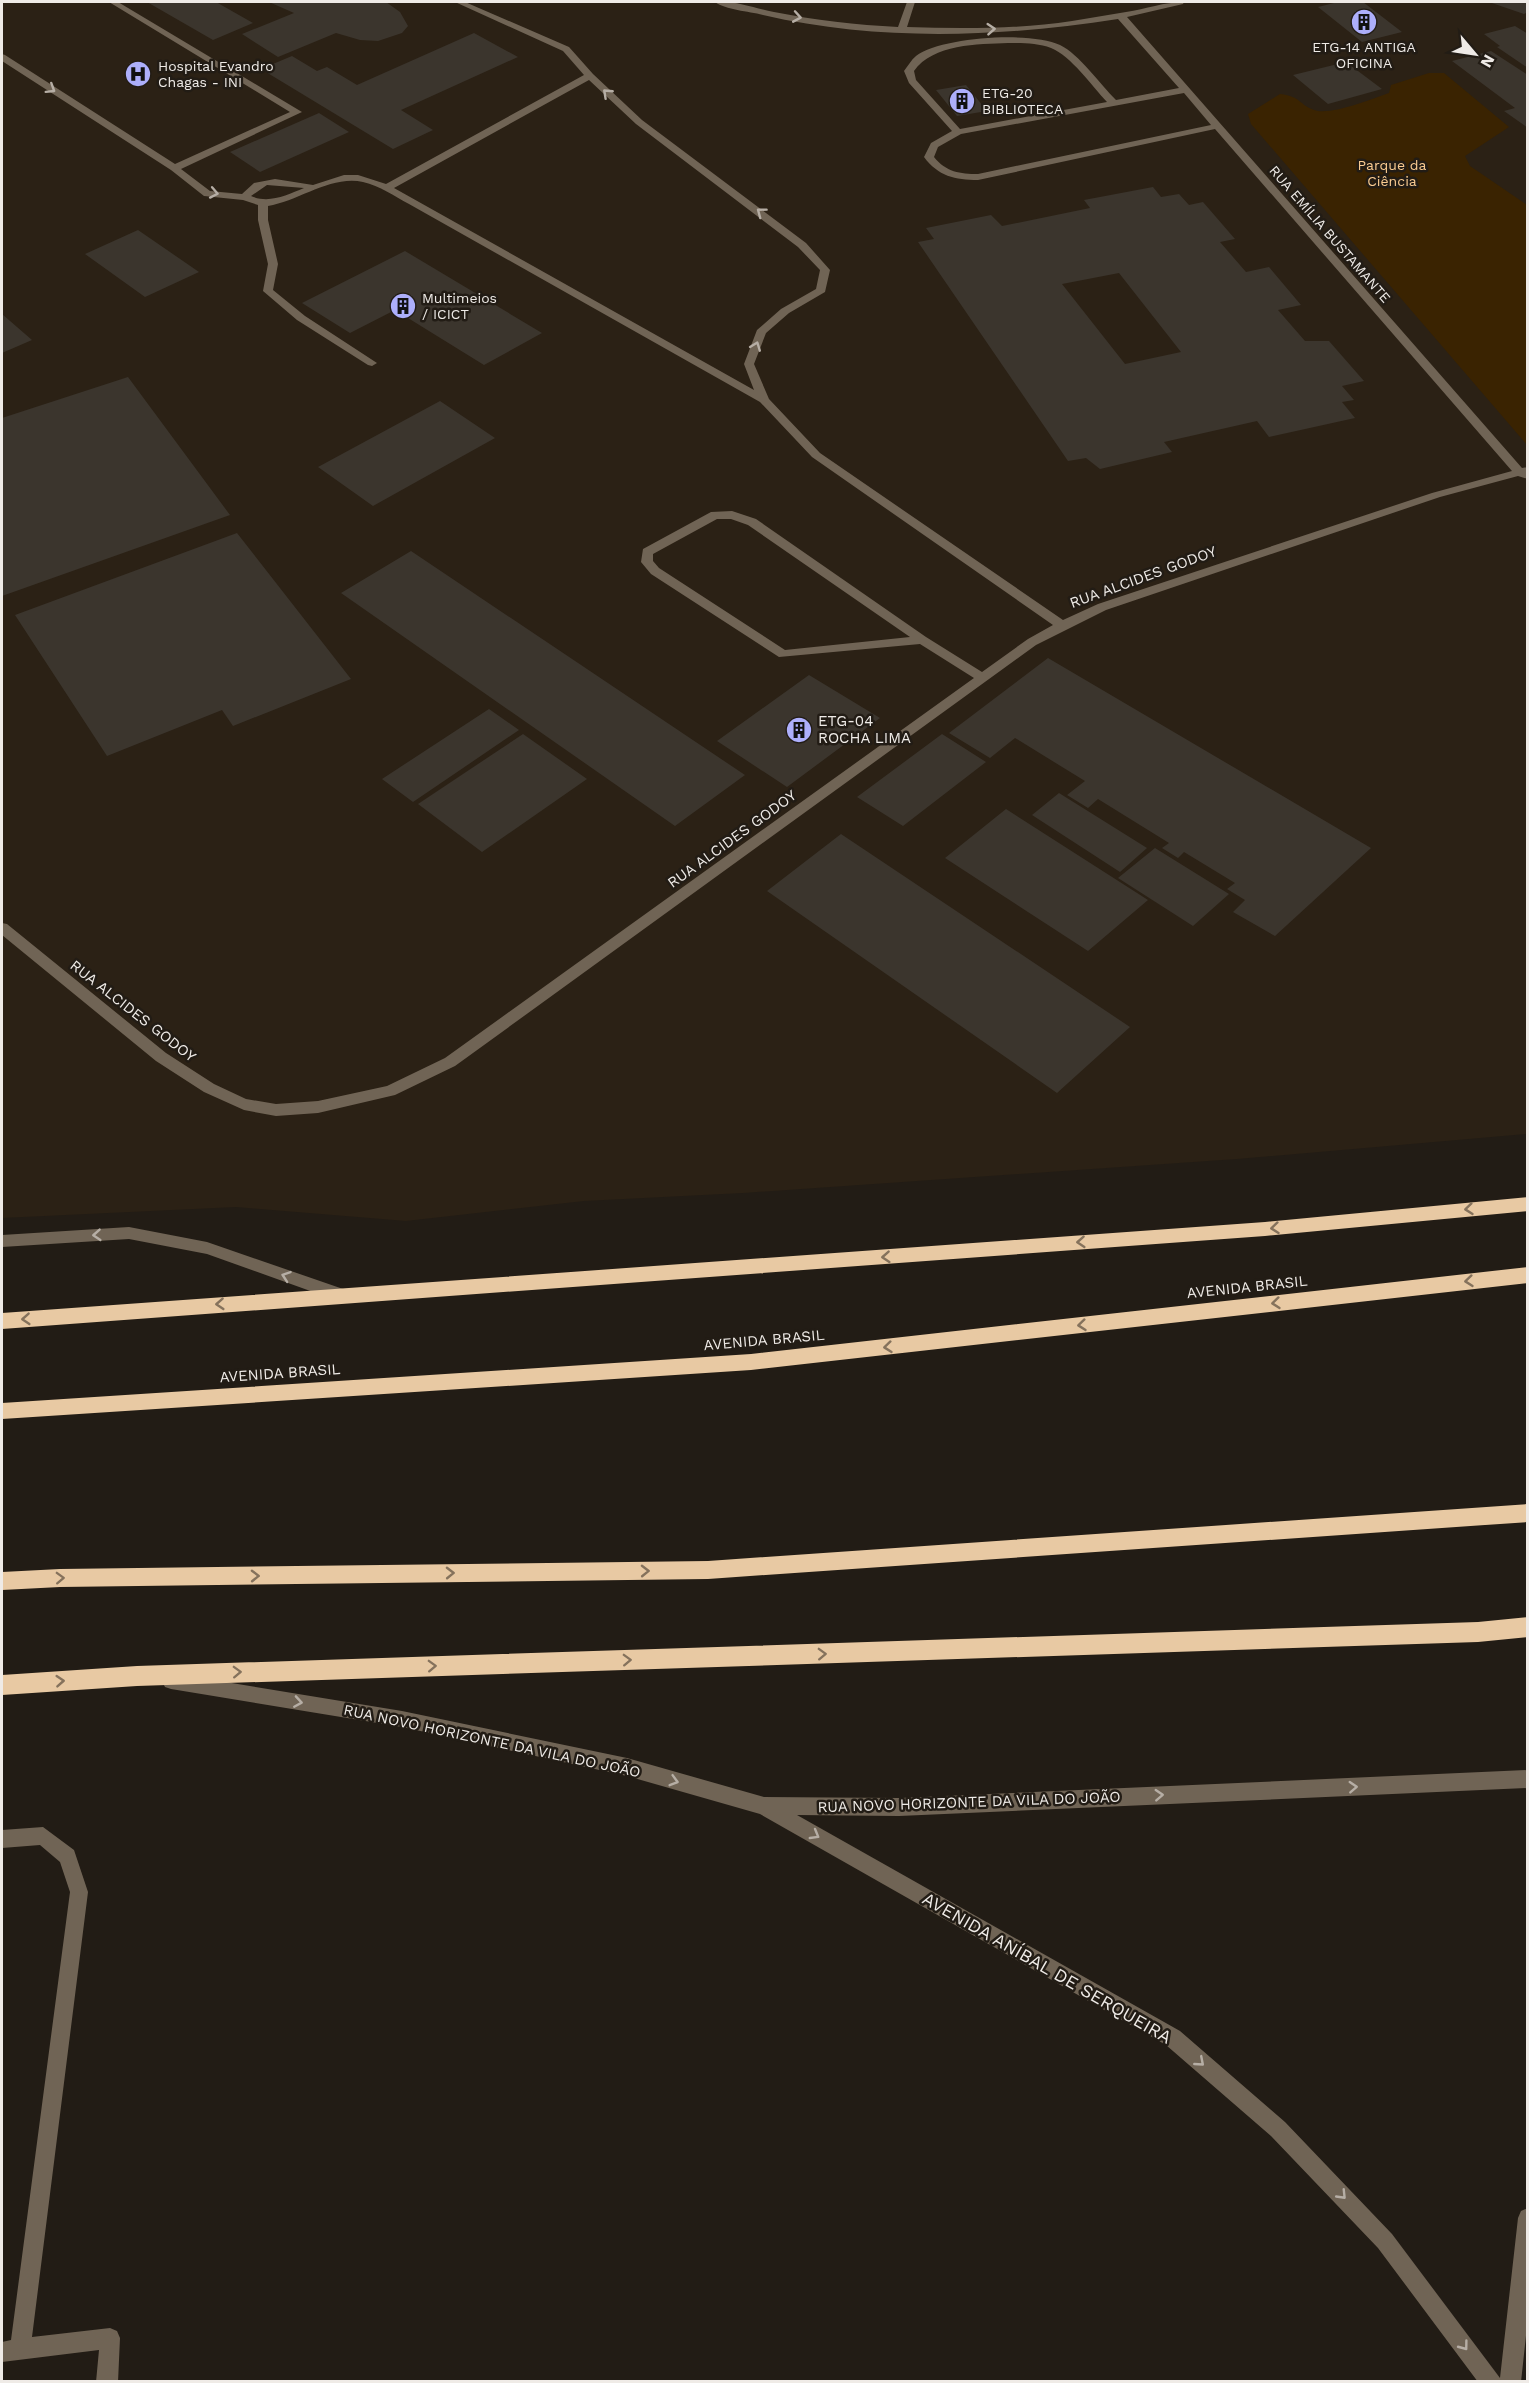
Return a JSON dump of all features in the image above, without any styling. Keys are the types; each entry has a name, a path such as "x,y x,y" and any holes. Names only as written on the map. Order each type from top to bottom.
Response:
{"highway":[{"path":"2,1321 1265,1229 1527,1204"},
{"name":"AVENIDA BRASIL","path":"2,1411 751,1362 1527,1275"},
{"path":"2,1581 60,1578 708,1570 1527,1513"},
{"path":"2,1685 137,1676 1466,1633 1527,1627"}],"street":[{"path":"113,2 297,112 174,168"},
{"path":"459,2 566,49 590,76 639,122 802,244 825,270 821,290 785,311 761,332 749,364 764,400"},
{"path":"719,2 819,21 902,29 1051,25 1120,15 1180,2"},
{"path":"902,29 911,2"},
{"name":"RUA EMÍLIA BUSTAMANTE","path":"1120,15 1524,473"},
{"path":"958,132 912,81 909,71 919,58 952,47 1007,39 1033,40 1059,48 1113,103"},
{"path":"2,57 174,168 207,194 245,197 253,203 272,203 333,180 359,178 386,188 764,400 816,455 1062,625"},
{"path":"386,188 590,76"},
{"path":"1186,90 958,132 934,145 928,157 937,169 958,177 978,177 1218,126"},
{"path":"245,197 249,190 264,182 292,183 311,187"},
{"path":"263,203 263,220 273,264 268,291 301,318 372,363"},
{"name":"RUA ALCIDES GODOY","path":"2,928 160,1057 209,1088 244,1104 276,1110 318,1107 390,1091 450,1062 1032,642 1062,625 1102,607 1436,495 1524,473"},
{"path":"922,640 783,654 655,571 647,562 647,552 715,515 732,515 761,528 922,640 983,678"},
{"path":"2,1241 129,1233 207,1248 341,1295"},
{"name":"RUA NOVO HORIZONTE DA VILA DO JOÃO","path":"137,1676 402,1719 627,1767 764,1806 899,1807 1527,1779"},
{"name":"AVENIDA ANÍBAL DE SERQUEIRA","path":"764,1806 1173,2038 1278,2129 1385,2241 1491,2382"},
{"path":"2,1839 44,1836 67,1856 79,1893 11,2350 110,2338 107,2382"},
{"path":"1510,2382 1527,2218"}],"shaded area":[{"path":"2,2 1527,2 1527,1134 1237,1159 743,1193 584,1201 406,1221 236,1207 2,1218"}],"green space":[{"name":"Parque da Ciência","path":"1429,73 1444,73 1509,127 1465,156 1470,166 1527,205 1527,445 1251,124 1248,114 1280,94 1292,97 1314,110 1340,109 1389,93 1391,85"}],"building":[{"path":"147,2 216,2 253,23 213,40"},
{"path":"269,2 386,2 400,12 408,26 402,33 378,41 360,40 336,33 278,57 242,34 294,13"},
{"name":"ETG-14 ANTIGA OFICINA","path":"1338,2 1363,2 1402,32 1362,42 1318,7"},
{"path":"1489,2 1528,2 1528,12 1524,14"},
{"path":"1515,26 1528,34 1528,68 1497,47 1500,46 1484,34"},
{"path":"474,33 518,57 401,110 433,130 393,149 261,69 292,56 317,71 327,67 357,85"},
{"path":"1491,51 1528,75 1528,128 1504,111 1515,108 1452,61"},
{"path":"1346,62 1382,89 1328,104 1293,75"},
{"name":"ETG-20 BIBLIOTECA","path":"966,85 987,111 957,116 936,90"},
{"path":"319,113 349,132 260,172 230,152"},
{"path":"1153,187 1161,197 1179,194 1189,205 1203,202 1235,239 1220,242 1246,272 1269,267 1301,305 1278,310 1305,341 1329,341 1364,381 1342,386 1354,400 1342,402 1355,418 1269,437 1257,421 1164,442 1172,452 1100,469 1086,458 1068,461 918,242 934,239 926,228 991,215 1002,226 1090,208 1084,200","holes":["1119,273 1181,352 1125,364 1062,284"]},
{"path":"138,230 199,272 145,297 85,254"},
{"name":"Multimeios / ICICT","path":"405,251 542,333 484,365 395,310 350,333 302,303"},
{"path":"2,314 32,340 2,353"},
{"path":"128,377 230,515 2,596 2,418"},
{"path":"440,401 495,438 373,506 318,467"},
{"path":"237,533 351,679 233,726 222,710 107,756 15,615"},
{"path":"411,551 745,775 675,826 341,593"},
{"path":"1048,658 1371,848 1275,936 1233,912 1245,900 1227,889 1235,883 1184,852 1178,858 1162,848 1169,843 1098,799 1088,808 1067,795 1085,781 1015,738 990,758 949,733"},
{"name":"ETG-04 ROCHA LIMA","path":"809,675 880,718 787,787 717,741"},
{"path":"489,709 519,730 413,802 382,779"},
{"path":"523,734 587,779 482,852 418,804"},
{"path":"942,734 986,762 903,826 857,797"},
{"path":"1059,793 1147,848 1120,872 1032,815"},
{"path":"1006,809 1148,900 1088,951 945,858"},
{"path":"841,834 1130,1027 1057,1093 767,891"},
{"path":"1155,848 1229,894 1193,926 1118,878"}],"place":[{"name":"ETG-14 ANTIGA OFICINA","path":"1364,22"},
{"name":"Hospital Evandro Chagas - INI","path":"138,74"},
{"name":"ETG-20 BIBLIOTECA","path":"962,101"},
{"name":"Multimeios / ICICT","path":"403,306"},
{"name":"ETG-04 ROCHA LIMA","path":"799,730"}]}
